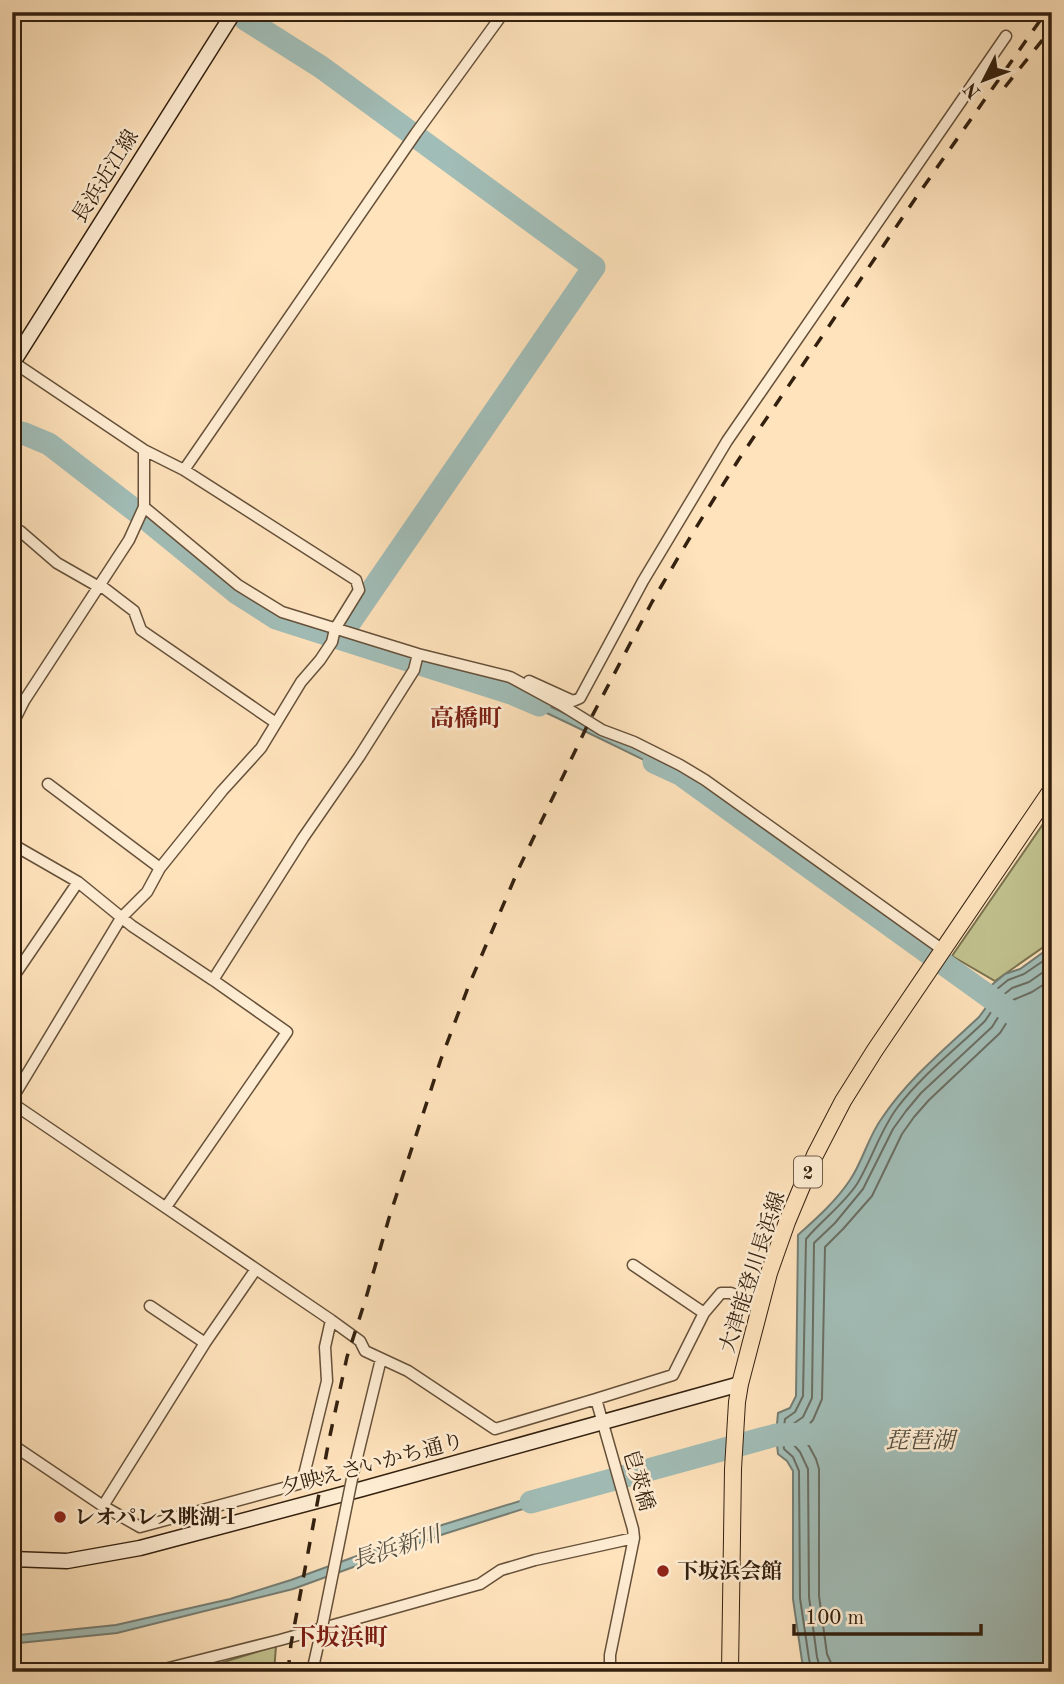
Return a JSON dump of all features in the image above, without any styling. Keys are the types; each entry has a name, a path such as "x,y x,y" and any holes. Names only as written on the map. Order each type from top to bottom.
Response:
{"main road":[{"name":"大津能登川長浜線","path":"730,1672 733,1469 737,1402 769,1273 787,1222 815,1155 843,1101 1052,789"}],"street":[{"name":"長浜近江線","path":"13,363 234,12"},
{"path":"184,470 413,136 504,12"},
{"path":"141,512 238,585 282,612 339,633 418,656 532,682 573,701 580,698 643,581 727,440 1006,36"},
{"path":"13,363 144,450 184,470 356,580 359,590 339,633 301,682 256,755 222,791 160,869 147,892 121,918 12,1101 331,1320 360,1341 365,1351 408,1371 495,1429 673,1375 704,1313 721,1293 731,1293 760,1309"},
{"path":"12,725 24,701 129,540 141,512 144,450"},
{"path":"20,531 57,563 100,586 134,611 141,630 275,723"},
{"path":"213,980 303,838 359,757 414,670 418,656"},
{"path":"510,677 602,730 624,737 705,780 939,956"},
{"path":"12,695 24,701"},
{"path":"48,784 160,869"},
{"path":"12,844 78,882 121,918 287,1032 166,1207"},
{"path":"12,979 78,882"},
{"path":"633,1265 704,1313"},
{"path":"103,1506 205,1343 256,1269"},
{"path":"150,1306 205,1343"},
{"path":"12,1456 17,1448 103,1506 141,1527 302,1483 327,1381 325,1347 331,1320"},
{"path":"312,1672 353,1474 381,1359"},
{"name":"夕映えさいかち通り","path":"12,1559 67,1561 140,1548 740,1384"},
{"name":"皀莢橋","path":"596,1399 634,1533"},
{"path":"153,1672 280,1640 480,1584 501,1570 634,1533 610,1655 610,1672"}],"green space":[{"path":"1052,811 1052,941 995,981 952,956"},
{"path":"276,1646 274,1672 191,1672"}],"water":[{"path":"513,690 682,771 679,777 509,696"},
{"name":"琵琶湖","path":"1052,946 1052,1672 806,1672 793,1599 793,1471 787,1461 778,1454 776,1435 778,1413 790,1408 796,1396 798,1235 845,1188 855,1173 877,1125 903,1090 979,1017 987,1006 982,993 1005,974 1020,969"},
{"path":"559,1489 561,1497 444,1534 293,1589 117,1633 19,1643 12,1641 12,1633 19,1635 116,1625 230,1599 291,1580 442,1525"}],"waterway":[{"path":"245,19 321,67 594,267 348,625 346,639"},
{"path":"12,431 49,444 237,593 276,618 511,693 539,705"},
{"path":"654,762 680,774 1052,1042"},
{"name":"長浜新川","path":"531,1502 776,1435 806,1434"}],"railway":[{"path":"288,1672 329,1440 347,1357 441,1059 519,868 590,720 652,602 692,534 739,459 915,199 1046,12"},
{"path":"1005,87 1052,28"}],"place":[{"name":"レオパレス眺湖Ⅰ","path":"60,1517"},
{"name":"下坂浜会館","path":"663,1571"}],"district":[{"name":"高橋町","path":"466,718"},
{"name":"下坂浜町","path":"340,1637"}]}
